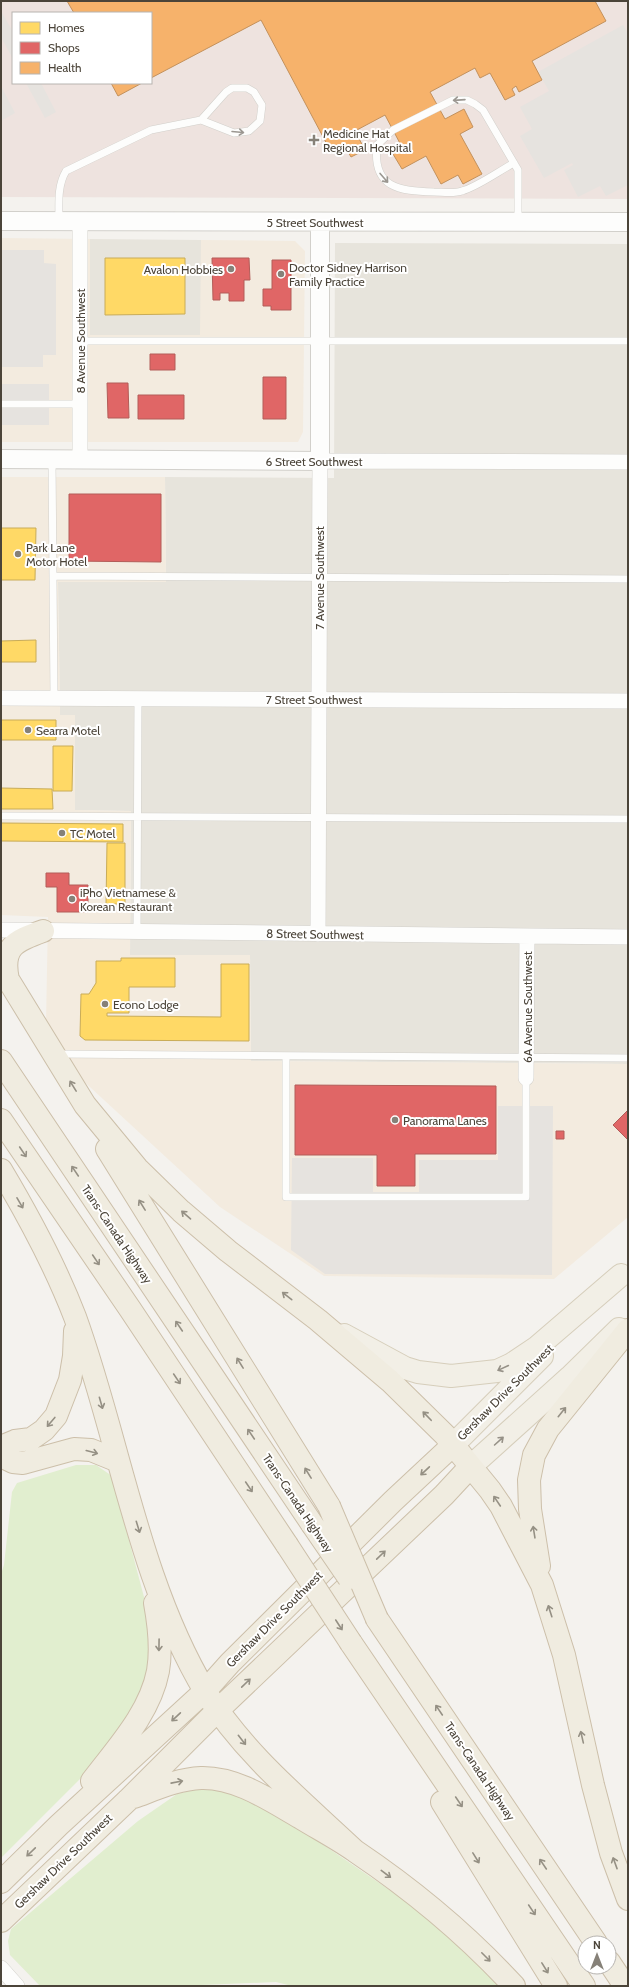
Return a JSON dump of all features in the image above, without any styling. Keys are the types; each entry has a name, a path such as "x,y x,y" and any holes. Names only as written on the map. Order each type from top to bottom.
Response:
{"highway":[{"path":"43,931 26,937 12,947 5,961 5,974 85,1105 137,1168 181,1211 228,1251 318,1320 390,1381 425,1414 453,1445 490,1490 501,1506 542,1585"},
{"name":"Trans-Canada Highway","path":"1,1061 591,1935"},
{"path":"85,1105 100,1138 329,1506 377,1618"},
{"path":"1,1120 130,1309 351,1643 584,1986"},
{"path":"1,1170 58,1274 75,1318 149,1564 178,1638 205,1691 254,1756 355,1851"},
{"path":"1,1447 15,1441 31,1439 44,1430 56,1416 70,1380 74,1356 75,1318"},
{"path":"628,1330 548,1429 534,1455 529,1480 530,1509 542,1585 564,1655 593,1785 611,1853 628,1899"},
{"name":"Gershaw Drive Southwest","path":"1,1882 59,1825 205,1691 230,1663 387,1506 453,1445"},
{"path":"1,1456 14,1462 24,1463 74,1450 91,1450 118,1461"},
{"name":"Gershaw Drive Southwest","path":"1,1921 128,1800 218,1710 444,1495 470,1467"},
{"path":"59,1825 130,1730 144,1709 155,1683 158,1669 159,1628 149,1564"},
{"path":"351,1643 419,1764 556,1986"},
{"path":"128,1800 173,1783 201,1778 241,1786 270,1800 355,1851 437,1913 485,1955 514,1986"},
{"path":"617,1974 625,1986"}],"main road":[{"path":"318,1320 405,1368 438,1375 486,1373 497,1371 512,1364 536,1348 625,1271"},
{"name":"Gershaw Drive Southwest","path":"453,1445 625,1271"},
{"name":"Gershaw Drive Southwest","path":"470,1467 570,1378 628,1320"}],"street":[{"name":"5 Street Southwest","path":"1,221 628,222"},
{"name":"8 Avenue Southwest","path":"80,221 80,460"},
{"name":"7 Avenue Southwest","path":"318,934 320,222"},
{"name":"6 Street Southwest","path":"1,459 628,462"},
{"name":"7 Street Southwest","path":"1,698 54,697 628,701"},
{"name":"8 Street Southwest","path":"1,930 628,937"},
{"name":"6A Avenue Southwest","path":"526,1078 527,936"},
{"path":"1,1968 17,1986"}],"lane":[{"path":"59,221 59,193 66,171 151,130 201,120 234,133 249,131 260,121 262,105 254,92 247,88 232,88 226,92 201,120"},
{"path":"514,164 461,192 408,191 392,186 380,174 376,157 377,145 393,130 453,100 467,100 476,104 483,110 518,170 518,223"},
{"path":"80,340 628,341"},
{"path":"1,404 80,404"},
{"path":"52,460 54,697"},
{"path":"53,576 628,578"},
{"path":"137,932 138,698"},
{"path":"1,816 628,819"},
{"path":"53,1054 628,1058"},
{"path":"286,1056 286,1196 526,1197 526,1078"}],"shaded area":[{"name":"Medicine Hat Regional Hospital","path":"1,1 628,1 628,199 1,197"},
{"path":"1,11 12,30 12,57 1,37"},
{"path":"623,25 628,33 628,185 606,196 600,186 578,197 564,170 573,165 572,163 544,178 520,136 532,129 520,107 549,91 538,72"},
{"path":"27,84 42,84 56,112 45,118"},
{"path":"1,86 15,113 1,121"},
{"path":"1,238 90,239 90,335 200,335 201,240 295,241 305,251 303,432 298,442 1,442"},
{"path":"90,239 201,240 201,335 90,335"},
{"path":"335,243 628,244 628,1064 251,1061 250,955 130,955 131,811 75,810 75,716 60,715 58,582 166,581 165,477 334,478"},
{"path":"1,250 44,250 44,263 56,264 56,355 43,355 43,367 1,367"},
{"path":"1,384 49,384 49,425 1,425"},
{"path":"1,477 165,477 166,582 58,582 60,715 75,715 75,810 131,811 130,955 250,955 251,1061 628,1064 628,1217 554,1279 324,1276 220,1207 78,1076 46,1023 48,917 1,915"},
{"path":"498,1106 553,1106 552,1275 325,1274 291,1250 292,1158 373,1158 373,1192 419,1192 419,1160 498,1160"}],"green space":[{"path":"76,1465 96,1465 112,1476 153,1631 152,1683 85,1774 1,1858 1,1574 4,1565 12,1492 17,1483"},
{"path":"202,1788 219,1788 268,1807 432,1919 504,1986 292,1986 276,1982 177,1986 40,1986 10,1955 8,1941 11,1929 138,1821 177,1794"}],"building: Homes":[{"path":"105,258 185,258 185,314 105,315"},
{"name":"Park Lane Motor Hotel","path":"1,528 36,528 35,580 1,580"},
{"path":"36,640 36,662 1,662 1,641"},
{"name":"Searra Motel","path":"1,720 56,720 56,740 1,740"},
{"name":"Searra Motel","path":"53,746 73,746 72,791 53,791"},
{"path":"1,788 52,789 53,809 1,809"},
{"name":"TC Motel","path":"1,823 123,824 123,842 1,841"},
{"name":"TC Motel","path":"107,843 125,843 125,904 106,904"},
{"name":"Econo Lodge","path":"121,958 175,958 175,987 129,987 129,1013 107,1013 107,1016 221,1017 221,964 249,964 249,1041 85,1040 80,1036 81,994 89,994 96,983 96,961 121,961"}],"building: Shops":[{"name":"Avalon Hobbies","path":"212,258 249,258 250,280 244,280 244,301 229,301 229,293 220,293 220,300 213,300"},
{"name":"Doctor Sidney Harrison Family Practice","path":"272,260 291,260 291,310 271,310 271,306 263,306 263,289 272,289"},
{"path":"150,354 175,354 175,370 150,370"},
{"path":"263,377 286,377 286,419 263,419"},
{"path":"107,383 128,383 129,418 108,418"},
{"path":"138,395 184,395 184,419 138,419"},
{"path":"69,494 161,494 161,562 69,561"},
{"name":"iPho Vietnamese & Korean Restaurant","path":"46,873 69,873 69,885 88,885 88,912 57,912 57,887 46,887"},
{"name":"Panorama Lanes","path":"295,1085 496,1086 496,1154 415,1154 415,1186 377,1186 377,1155 295,1155"},
{"path":"628,1110 628,1140 613,1125"},
{"path":"556,1131 564,1131 564,1139 556,1139"}],"building: Health":[{"name":"Medicine Hat Regional Hospital","path":"67,1 595,1 606,21 532,61 542,80 519,92 516,86 512,89 515,95 505,100 490,73 480,78 475,68 430,92 445,119 464,109 473,127 460,134 482,174 463,184 458,175 441,184 426,156 402,169 393,154 403,149 385,115 355,131 365,150 351,157 343,143 330,150 261,20 152,77 152,12 73,12"},
{"path":"112,84 140,84 118,96"}],"place":[{"name":"Medicine Hat Regional Hospital","path":"314,140"},
{"name":"Avalon Hobbies","path":"231,269"},
{"name":"Doctor Sidney Harrison Family Practice","path":"281,274"},
{"name":"Park Lane Motor Hotel","path":"18,554"},
{"name":"Searra Motel","path":"28,730"},
{"name":"TC Motel","path":"62,833"},
{"name":"iPho Vietnamese & Korean Restaurant","path":"72,899"},
{"name":"Econo Lodge","path":"105,1004"},
{"name":"Panorama Lanes","path":"395,1120"}]}
